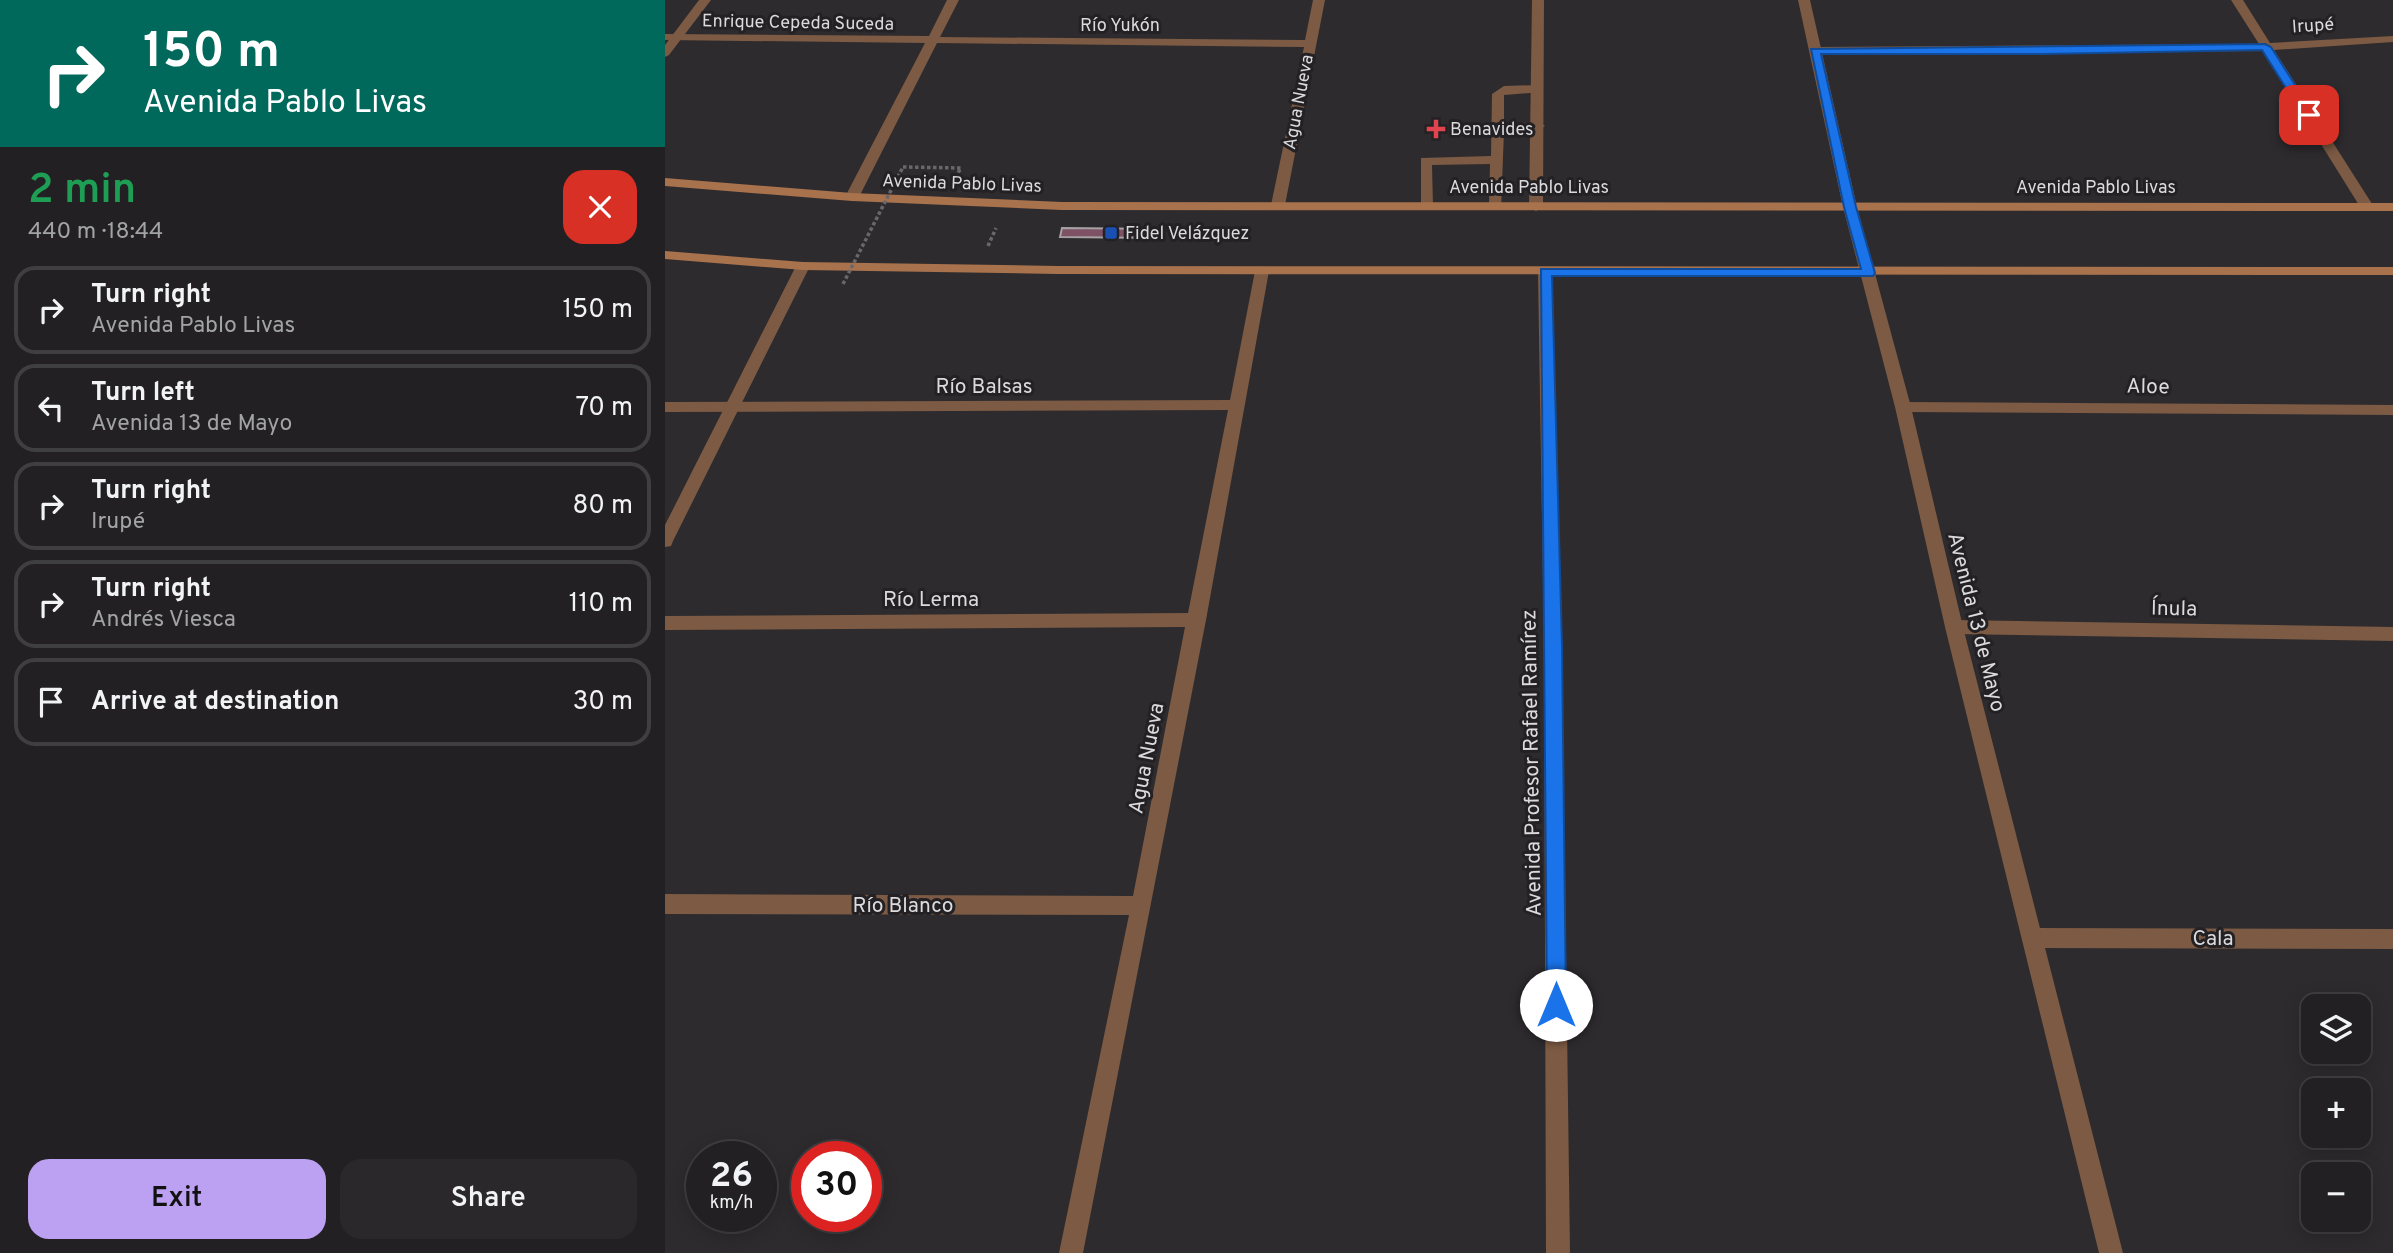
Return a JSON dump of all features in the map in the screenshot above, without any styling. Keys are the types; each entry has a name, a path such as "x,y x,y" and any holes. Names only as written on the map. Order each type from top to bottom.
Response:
{"main road":[{"name":"Avenida Pablo Livas","path":"665,182 852,197 1062,206 2393,207"},
{"path":"665,255 803,266 1262,271 2393,271"}],"street":[{"path":"665,53 671,37 705,0"},
{"path":"852,197 953,0"},
{"name":"Agua Nueva","path":"1278,205 1319,0"},
{"path":"1536,206 1539,126 1538,0"},
{"name":"Avenida 13 de Mayo","path":"1804,0 1850,207 1903,407 1954,627 2111,1253"},
{"path":"2237,0 2367,206"},
{"name":"Enrique Cepeda Suceda","path":"671,37 931,41"},
{"name":"Irupé","path":"1815,51 2265,47 2393,39"},
{"name":"Río Yukón","path":"931,41 1309,44"},
{"path":"1496,206 1498,94 1504,90 1539,89"},
{"path":"1498,128 1539,126"},
{"path":"1426,206 1426,161 1497,160"},
{"path":"665,541 803,266"},
{"name":"Agua Nueva","path":"1071,1253 1197,620 1262,271"},
{"name":"Avenida Profesor Rafael Ramírez","path":"1545,272 1553,646 1558,1253"},
{"name":"Río Balsas","path":"665,407 1235,405"},
{"name":"Aloe","path":"1903,407 2393,410"},
{"name":"Río Lerma","path":"665,623 1197,620"},
{"name":"Ínula","path":"1954,627 2393,634"},
{"name":"Río Blanco","path":"665,904 1141,906"},
{"name":"Cala","path":"2033,938 2393,939"}],"path":[{"path":"843,284 903,167 961,168"}],"building":[{"name":"Fidel Velázquez","path":"1062,228 1162,229 1159,238 1060,237"}],"place":[{"name":"Benavides","path":"1436,129"},
{"name":"Fidel Velázquez","path":"1111,233"}],"route":[{"path":"1556,1005 1553,646 1545,272 1869,273 1850,207 1815,51 2265,47 2309,115"}]}
